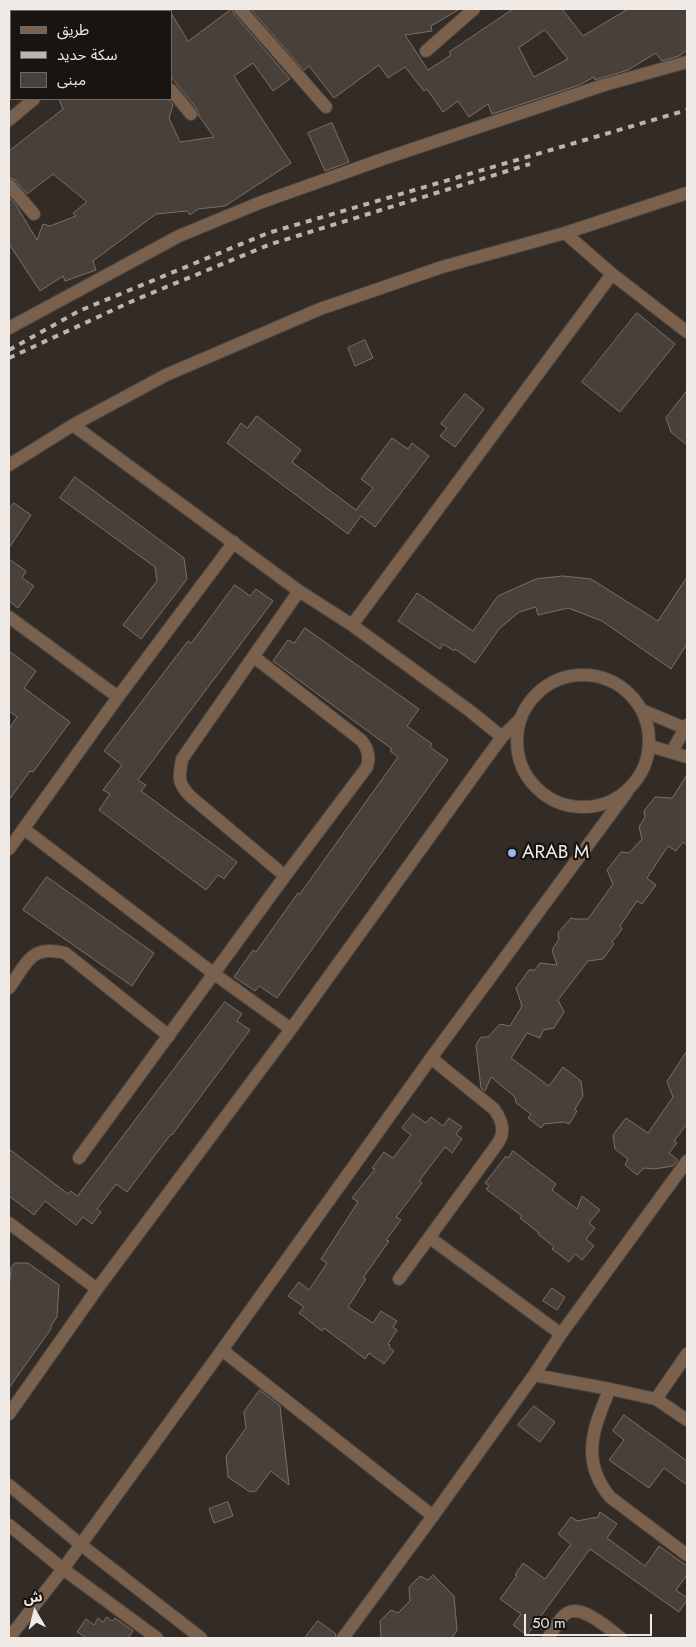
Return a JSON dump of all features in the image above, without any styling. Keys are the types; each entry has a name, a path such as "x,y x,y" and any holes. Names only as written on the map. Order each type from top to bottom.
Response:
{"street":[{"path":"240,9 326,107"},
{"path":"426,51 474,9"},
{"path":"9,328 179,236 259,203 383,159 604,85 687,62"},
{"path":"172,91 190,114"},
{"path":"9,120 33,100"},
{"path":"9,185 34,214"},
{"path":"9,465 74,425 166,375 320,309 442,267 565,233 687,193"},
{"path":"565,233 612,274 687,332"},
{"path":"352,625 612,274"},
{"path":"74,425 299,591 352,625 470,711 502,737"},
{"path":"9,849 118,697 234,542"},
{"path":"285,876 190,796 184,789 179,777 182,759 299,591"},
{"path":"9,617 118,697"},
{"path":"79,1158 285,876 367,768 368,755 366,746 361,740 254,657"},
{"path":"9,1414 98,1289 291,1029 502,737 520,719 531,699 548,684 568,676 591,674 612,680 630,693 644,712 650,733 648,759 640,776 430,1058 222,1350 63,1569 9,1638"},
{"path":"644,712 687,727 672,752"},
{"path":"520,719 516,740 520,762 530,782 546,797 567,806 589,808 610,802 627,792"},
{"path":"650,746 687,756"},
{"path":"24,829 291,1029"},
{"path":"9,988 33,955 42,951 52,950 65,953 169,1036"},
{"path":"399,1278 498,1143 503,1132 500,1117 494,1109 430,1058"},
{"path":"343,1638 433,1516 534,1375 561,1334 687,1160"},
{"path":"9,1223 98,1289"},
{"path":"430,1238 561,1334"},
{"path":"222,1350 433,1516"},
{"path":"656,1399 687,1354"},
{"path":"534,1375 656,1399 687,1420"},
{"path":"610,1389 599,1414 592,1442 594,1470 601,1486 610,1497 687,1555"},
{"path":"9,1485 80,1544 201,1638"},
{"path":"9,1525 63,1569 157,1638"},
{"path":"548,1638 565,1615 576,1610 584,1612 622,1638"}],"shaded area":[{"path":"66,9 116,9 114,10"}],"building":[{"path":"232,9 234,14 290,79 273,91 253,63 234,76 291,163 225,206 198,209 190,215 187,211 156,214 93,261 96,270 65,281 63,276 40,291 9,244 9,197 16,205 37,240 43,224 50,226 76,216 73,213 87,202 53,174 27,194 15,180 9,177 9,151 63,109 59,100 169,100 173,105 169,118 180,142 214,137 199,116 197,109 172,78 172,15 188,41"},
{"path":"251,9 460,9 431,26 432,31 405,35 428,70 451,55 449,52 513,9 562,9 583,36 628,9 687,9 687,50 679,56 662,61 656,53 628,70 595,80 594,77 579,85 492,114 488,104 469,117 458,101 443,112 427,89 424,91 405,67 388,78 379,65 334,98 309,66 304,70","holes":["545,30 568,59 534,77 519,48"]},
{"path":"332,123 349,162 325,171 308,133"},
{"path":"637,313 675,344 620,412 582,382"},
{"path":"365,340 373,358 355,366 348,348"},
{"path":"687,391 687,445 671,432 666,418"},
{"path":"465,394 484,409 455,447 440,436 447,428 441,424"},
{"path":"257,416 301,450 292,462 356,510 373,488 361,479 392,438 408,449 412,443 429,456 375,527 361,516 348,534 227,443 241,423 247,428"},
{"path":"75,477 184,558 187,579 141,639 123,625 157,581 155,567 60,498"},
{"path":"14,503 31,515 9,548 9,510"},
{"path":"9,559 26,571 22,578 34,586 18,608 9,601"},
{"path":"563,576 591,579 658,621 687,577 687,644 671,669 602,621 568,608 538,615 536,607 519,612 499,629 475,663 455,649 454,651 443,644 440,649 398,621 417,593 473,631 498,596 536,579"},
{"path":"235,585 250,596 256,589 273,601 138,780 146,785 141,791 237,862 224,879 218,875 206,890 99,810 110,794 103,790 122,765 104,751 188,641 191,643"},
{"path":"305,628 419,709 407,726 432,744 430,747 448,760 277,998 259,986 255,991 234,977 253,950 256,952 298,893 300,894 398,757 390,751 392,749 273,661 288,640 294,643"},
{"path":"9,651 36,671 24,688 70,722 33,772 30,771 9,800 9,729 17,717 9,711"},
{"path":"687,775 687,845 683,842 676,851 668,846 647,878 656,885 642,904 637,901 620,926 622,929 612,942 614,944 603,959 588,961 558,1000 564,1012 554,1028 543,1030 540,1038 527,1033 511,1058 549,1086 563,1067 581,1081 583,1096 569,1124 564,1122 544,1124 541,1128 528,1118 531,1114 516,1103 515,1097 491,1077 485,1091 481,1088 476,1045 481,1037 488,1037 500,1024 510,1026 522,1006 516,988 529,970 535,970 540,963 557,965 552,950 559,939 558,933 571,918 588,919 613,884 607,870 621,852 629,853 642,839 639,827 645,817 644,811 655,797 672,798"},
{"path":"47,877 154,953 132,986 23,910"},
{"path":"225,1002 242,1014 237,1021 250,1030 127,1192 116,1184 97,1209 101,1212 92,1224 83,1217 76,1225 45,1201 34,1215 9,1196 9,1149 68,1194 71,1191 77,1196"},
{"path":"687,1051 687,1124 674,1141 677,1143 669,1153 678,1160 673,1166 654,1169 644,1168 637,1175 625,1165 628,1159 615,1149 613,1135 626,1118 648,1133 673,1097 667,1082"},
{"path":"413,1114 426,1123 431,1117 443,1126 449,1118 462,1127 456,1134 462,1139 452,1153 445,1147 419,1181 422,1183 396,1217 401,1220 386,1240 389,1241 363,1278 366,1279 348,1307 373,1323 381,1311 397,1321 393,1327 397,1330 388,1344 394,1351 384,1364 369,1353 365,1359 324,1328 322,1331 299,1313 304,1307 288,1296 299,1282 309,1290 327,1263 321,1259 358,1202 352,1198 375,1169 372,1168 384,1152 393,1158 411,1135 402,1128"},
{"path":"513,1151 556,1184 552,1190 577,1209 582,1196 600,1210 589,1223 595,1228 586,1239 594,1246 582,1260 575,1254 569,1262 552,1249 554,1247 520,1218 522,1216 486,1189 489,1186 485,1183 506,1156 508,1158"},
{"path":"15,1263 28,1263 59,1285 57,1317 51,1329 9,1388 9,1290 11,1268"},
{"path":"552,1288 565,1297 557,1310 543,1301"},
{"path":"260,1390 280,1406 289,1485 271,1471 256,1491 250,1492 228,1477 226,1456 246,1428 244,1412"},
{"path":"534,1406 555,1422 540,1442 518,1425"},
{"path":"624,1415 687,1461 687,1485 664,1468 649,1488 609,1460 624,1440 613,1431"},
{"path":"228,1502 233,1516 214,1523 209,1509"},
{"path":"600,1512 617,1524 607,1538 645,1566 659,1546 687,1566 687,1575 676,1590 687,1600 679,1612 590,1549 527,1635 513,1625 521,1614 500,1599 517,1576 515,1575 523,1563 545,1579 571,1544 558,1534 571,1517 577,1521 598,1517"},
{"path":"433,1575 454,1596 457,1630 452,1638 381,1638 380,1621 391,1610 398,1613 410,1601 409,1587 420,1576 428,1580"},
{"path":"107,1617 112,1621 115,1618 133,1631 128,1638 84,1638 77,1632 86,1619 94,1625 98,1618 103,1622"},
{"path":"318,1621 336,1634 335,1638 305,1638"}],"railway":[{"path":"9,350 79,311 268,233 687,110"},
{"path":"9,358 137,299 271,244 530,164"}],"place":[{"name":"ARAB M","path":"512,853"}]}
